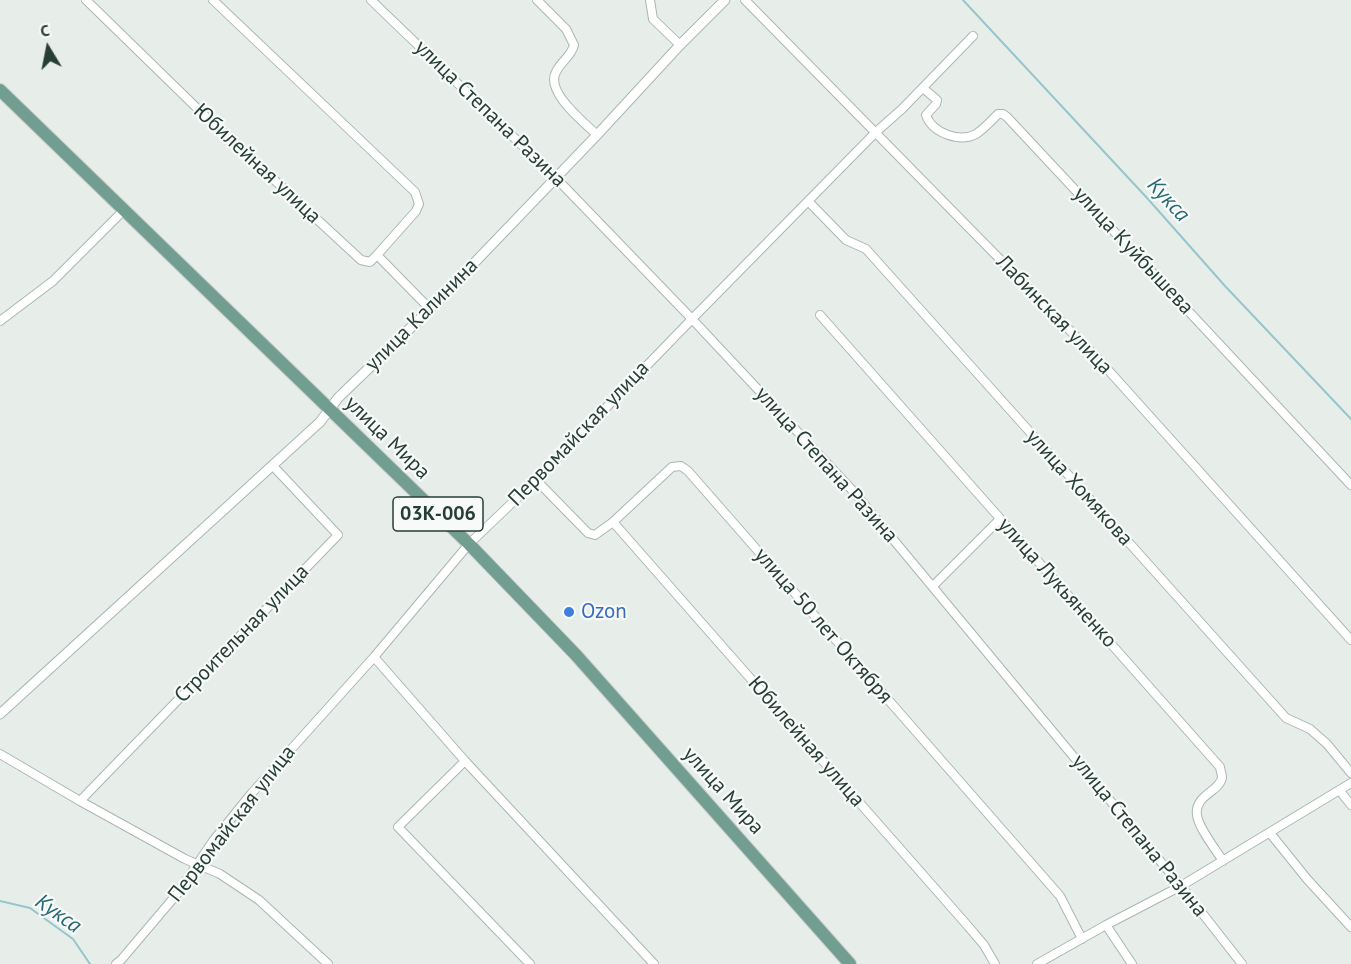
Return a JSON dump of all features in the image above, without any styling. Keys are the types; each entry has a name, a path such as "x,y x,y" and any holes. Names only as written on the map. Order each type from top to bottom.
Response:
{"main road":[{"name":"улица Мира","path":"0,90 469,544 576,655 850,964"}],"street":[{"name":"Юбилейная улица","path":"86,0 203,114 361,260 370,262 377,255"},
{"path":"213,0 415,192 419,204 416,212 377,255 430,309"},
{"name":"улица Степана Разина","path":"371,0 556,178 853,491 1181,886 1242,964"},
{"path":"537,0 566,29 574,45 572,52 555,72 554,84 559,96 597,135"},
{"path":"650,0 653,19 680,45"},
{"name":"улица Калинина","path":"0,714 320,422 338,398 430,309 725,0"},
{"name":"Лабинская улица","path":"745,0 1101,362 1351,640"},
{"name":"Первомайская улица","path":"120,963 177,894 251,794 374,657 469,544 536,480 808,201 973,36"},
{"name":"улица Куйбышева","path":"922,88 937,99 936,104 926,115 928,120 943,134 971,136 998,114 1007,117 1351,485"},
{"name":"улица Хомякова","path":"808,201 846,240 866,249 1286,718 1310,729 1327,744 1351,773"},
{"path":"0,321 53,281 123,210"},
{"name":"улица Лукьяненко","path":"820,315 1220,767 1222,776 1220,783 1197,805 1196,814 1199,823 1223,861"},
{"name":"Строительная улица","path":"80,801 338,535 273,466"},
{"name":"улица 50 лет Октября","path":"536,480 588,533 595,535 613,522 672,467 681,466 688,471 1060,896 1082,939"},
{"path":"933,586 1000,519"},
{"name":"Юбилейная улица","path":"613,522 967,925 984,945 995,964"},
{"path":"374,657 465,761 654,964"},
{"path":"0,754 80,801 220,874 259,900 328,964"},
{"path":"465,761 398,827 530,964"},
{"path":"1037,964 1181,886 1351,783"},
{"path":"1340,791 1351,805"},
{"path":"1270,833 1307,879 1351,927"},
{"path":"1106,925 1132,964"}],"waterway":[{"name":"Кукса","path":"963,0 1148,199 1225,286 1351,419"},
{"name":"Кукса","path":"0,901 30,908 73,939 90,964"}],"place":[{"name":"Ozon","path":"569,612"}]}
